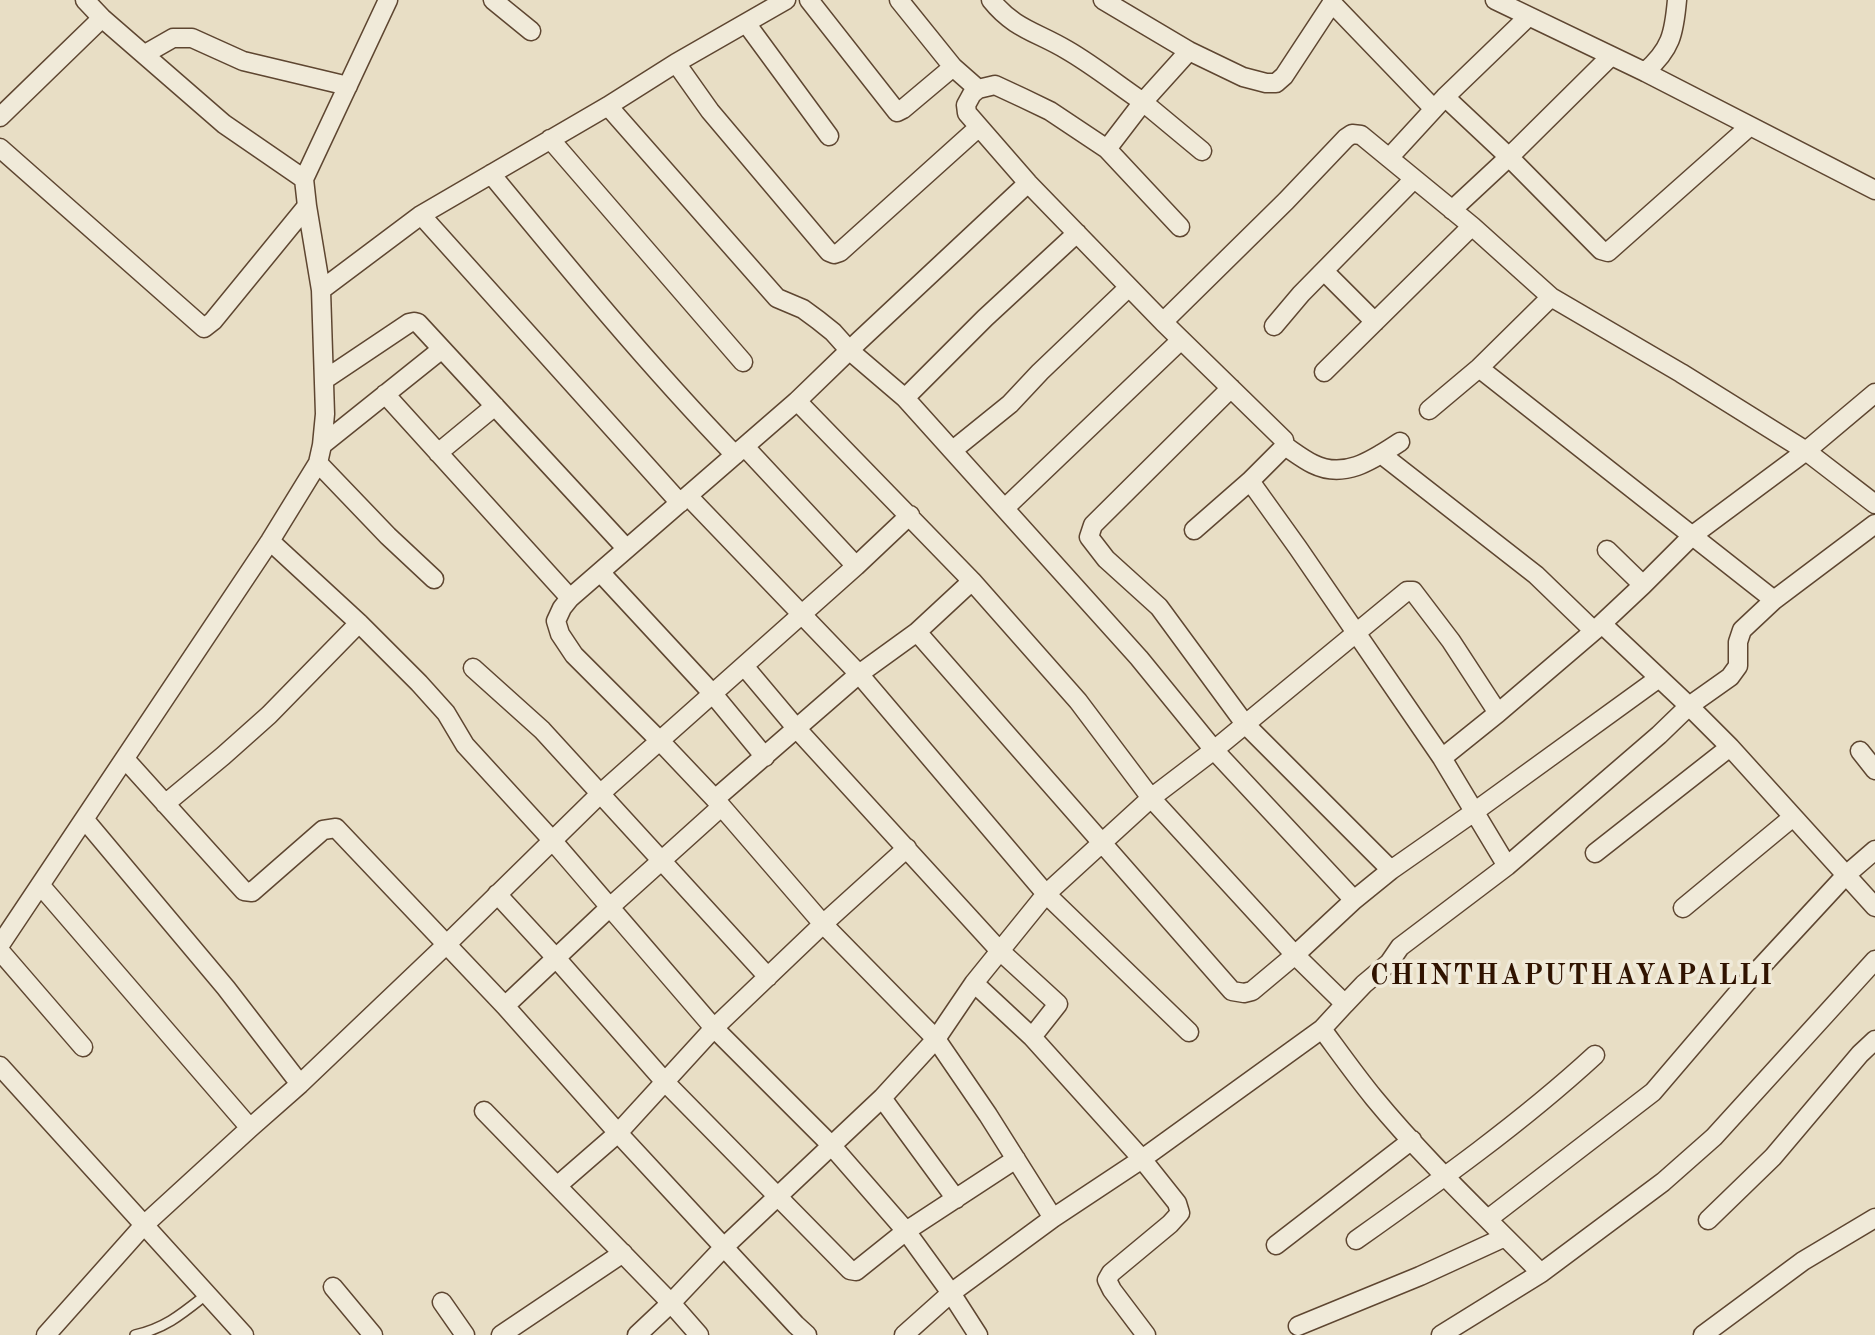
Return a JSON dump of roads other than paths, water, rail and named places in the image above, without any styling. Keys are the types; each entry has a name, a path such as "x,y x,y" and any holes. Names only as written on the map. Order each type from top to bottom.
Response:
{"street":[{"path":"85,0 102,18 225,124 304,179"},
{"path":"0,945 270,541 317,463 325,414 321,290 304,179 388,0"},
{"path":"493,0 531,31"},
{"path":"321,290 421,215 786,0"},
{"path":"809,0 897,112 953,67"},
{"path":"899,0 953,67 978,89"},
{"path":"991,0 1013,23 1068,50 1143,102 1202,151"},
{"path":"1103,0 1189,51 1243,77 1266,83 1276,83 1284,76 1332,1 1439,103 1509,157 1601,250 1608,252 1750,126"},
{"path":"1495,0 1523,9 1875,190"},
{"path":"1645,72 1660,59 1669,43 1675,25 1677,0"},
{"path":"1389,158 1523,9"},
{"path":"0,117 102,18"},
{"path":"746,23 830,136"},
{"path":"145,54 173,38 192,38 243,61 348,86"},
{"path":"1107,149 1143,102 1189,51"},
{"path":"1452,211 1611,56"},
{"path":"676,63 710,111 829,252 834,254 840,252 979,127"},
{"path":"1180,227 1107,149 1050,111 995,85 978,89 965,105 967,113 1028,183 1163,322 1284,440 1285,446 1315,466 1338,471 1349,470 1400,442"},
{"path":"608,106 777,298 803,309 833,332 850,351 905,398 1139,658 1214,750 1354,900"},
{"path":"1163,322 1346,138 1352,134 1362,135 1472,226 1550,297 1681,373 1806,451 1875,504"},
{"path":"550,139 743,362"},
{"path":"0,149 204,328 214,321 307,206"},
{"path":"491,174 587,291 691,409 740,451 856,566"},
{"path":"1274,326 1413,179"},
{"path":"1028,183 797,401 570,598 556,621 560,634 574,655 660,741 823,924 936,1040 1053,1218"},
{"path":"421,215 684,499 859,674 1046,894 1189,1032"},
{"path":"1324,372 1472,226"},
{"path":"905,398 985,318 1077,233"},
{"path":"1324,271 1375,321"},
{"path":"953,450 1010,404 1129,287"},
{"path":"1429,410 1479,368 1550,297"},
{"path":"324,380 414,322 418,323 626,548"},
{"path":"1005,508 1181,340"},
{"path":"322,445 442,349"},
{"path":"1479,368 1774,600"},
{"path":"1231,388 1093,525 1089,537 1106,559 1159,607 1245,724 1391,870"},
{"path":"1442,758 1598,627 1693,535 1806,451 1875,393"},
{"path":"385,394 570,598"},
{"path":"797,401 972,581 1078,701 1150,798 1295,955 1345,1004"},
{"path":"438,453 495,406"},
{"path":"1194,530 1285,446"},
{"path":"1381,454 1536,575 1659,678 1730,747 1875,907"},
{"path":"317,463 434,579"},
{"path":"1250,481 1442,758 1507,866"},
{"path":"46,1335 144,1225 300,1084 601,793 910,515"},
{"path":"904,1335 951,1293 1053,1218 1142,1159 1322,1029 1364,984 1390,963 1399,947 1507,866 1689,706 1730,677 1738,666 1738,642 1742,630 1774,600 1875,524"},
{"path":"270,541 419,682 446,713 465,745 552,840 714,1028 831,1145 906,1231 978,1335"},
{"path":"1607,550 1643,585"},
{"path":"600,572 713,694 765,757"},
{"path":"505,1006 661,861 765,757 859,674 917,632 972,581"},
{"path":"640,1334 724,1247 883,1098 936,1040 974,982 1046,894 1150,798 1214,750 1406,591 1413,591 1451,641 1498,713"},
{"path":"165,803 269,715 359,623"},
{"path":"917,632 1232,991 1244,993 1252,991 1391,870 1659,678"},
{"path":"744,666 797,729 999,950 1058,1004 1032,1037"},
{"path":"473,668 542,730 768,977"},
{"path":"1595,853 1730,747"},
{"path":"1860,751 1875,771"},
{"path":"125,759 244,891 252,892 323,830 336,828 447,943 618,1133 807,1335"},
{"path":"1683,908 1793,817"},
{"path":"85,820 226,988 300,1084"},
{"path":"557,1186 618,1133 714,1028 907,848"},
{"path":"1488,1219 1653,1092 1747,982 1846,875 1875,850"},
{"path":"41,886 250,1128"},
{"path":"497,894 665,1082 850,1270 856,1271 906,1231 1016,1159"},
{"path":"0,951 83,1046"},
{"path":"1441,1335 1541,1273 1642,1199 1714,1137 1875,960"},
{"path":"974,982 1032,1037 1177,1202 1180,1213 1111,1272 1107,1280 1146,1335"},
{"path":"1322,1029 1374,1098 1445,1177 1541,1273"},
{"path":"1708,1220 1773,1157 1860,1054 1875,1040"},
{"path":"1356,1240 1445,1177 1595,1055"},
{"path":"0,1066 244,1335"},
{"path":"883,1098 956,1199"},
{"path":"484,1111 699,1335"},
{"path":"1276,1245 1412,1140"},
{"path":"1703,1335 1803,1261 1875,1219"},
{"path":"1298,1326 1420,1276 1505,1237"},
{"path":"501,1335 623,1253"},
{"path":"333,1287 373,1335"},
{"path":"442,1302 465,1335"}],"lane":[{"path":"135,1335 153,1331 177,1318 207,1294"}],"district":[{"name":"CHINTHAPUTHAYAPALLI","path":"1572,977"}]}
